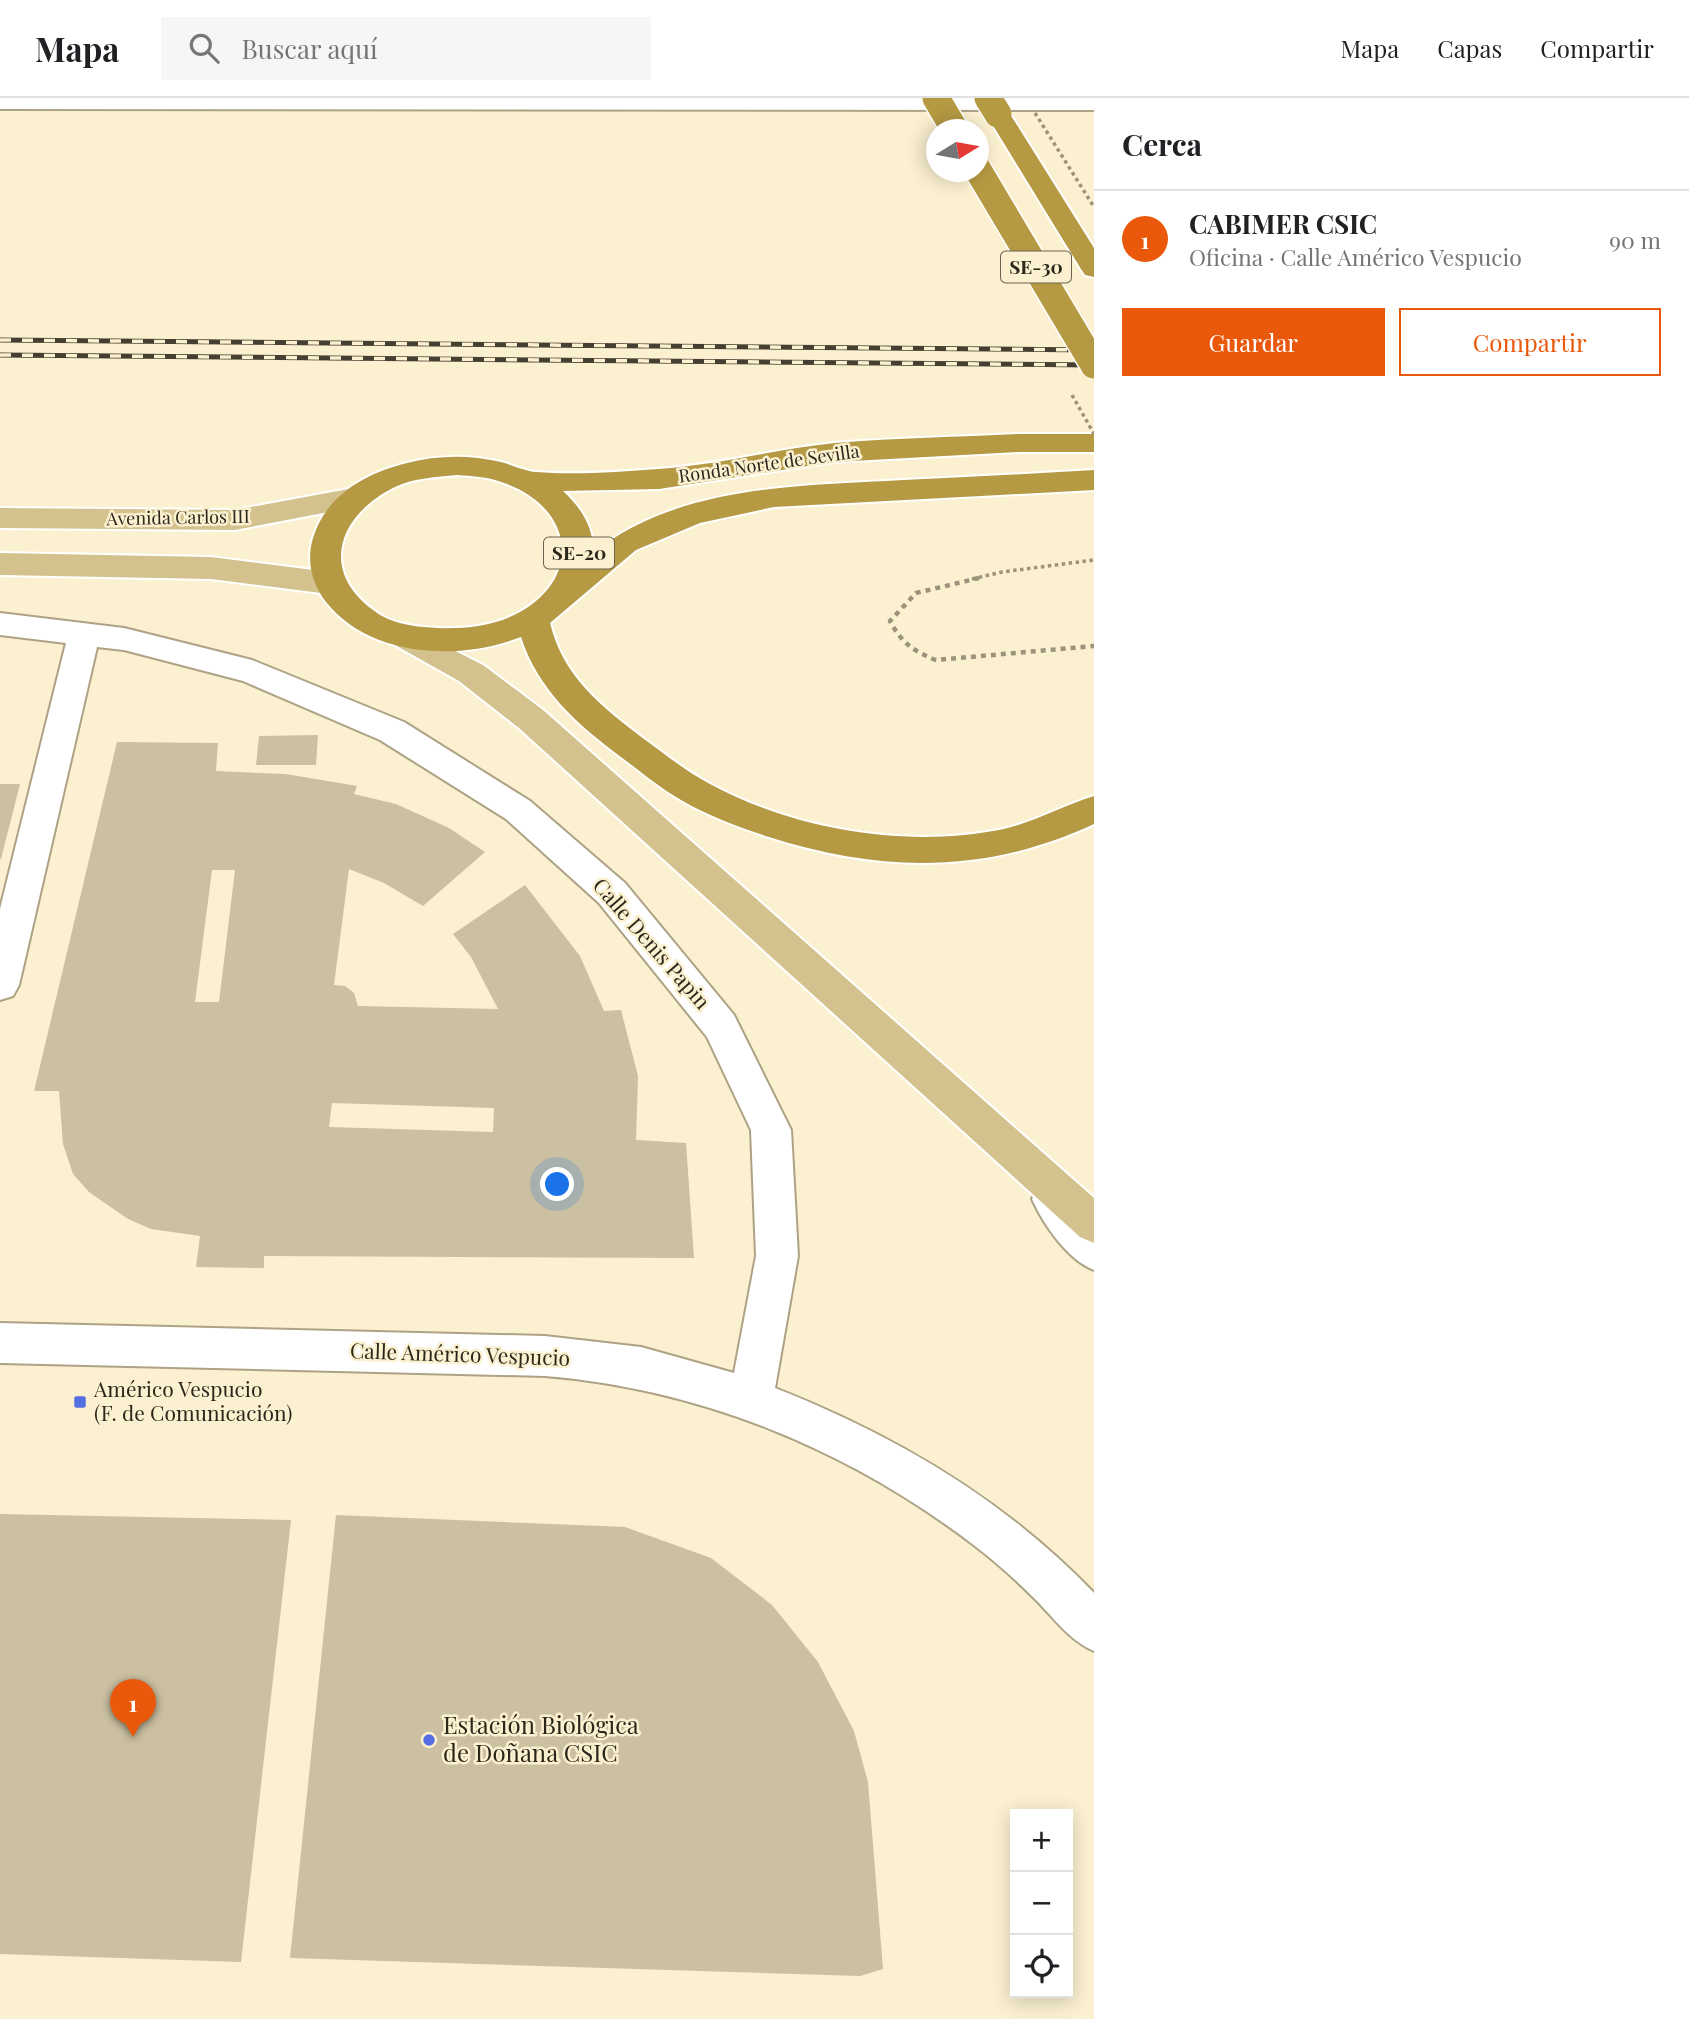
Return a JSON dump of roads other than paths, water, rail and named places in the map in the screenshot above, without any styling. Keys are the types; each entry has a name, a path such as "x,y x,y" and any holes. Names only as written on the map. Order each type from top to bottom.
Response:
{"highway":[{"path":"936,98 948,119"},
{"name":"SE-30","path":"988,98 1094,269"},
{"name":"SE-30","path":"985,182 1094,365"},
{"name":"Ronda Norte de Sevilla","path":"529,482 659,480 834,453 1020,443 1094,443"},
{"name":"Ronda Norte de Sevilla","path":"567,589 579,559 576,529 558,502 529,482 495,470 457,465 419,469 384,480 354,498 332,523 322,553 329,583 346,606 372,624 404,636 449,641 494,635 533,620 625,542 692,515 774,497 1094,480"},
{"path":"533,620 542,657 565,691 604,727 702,796 765,823 822,839 913,850 1001,842 1061,824 1094,808"}],"main road":[{"name":"Avenida Carlos III","path":"0,518 235,520 354,498"},
{"path":"0,564 211,568 329,583"},
{"path":"404,636 471,673 531,719 1094,1224"}],"street":[{"path":"0,102 1094,103"},
{"name":"Calle Denis Papin","path":"0,624 124,639 252,672 392,731 517,810 612,893 721,1026 771,1130 776,1256 751,1398"},
{"path":"0,985 84,634"},
{"path":"1016,1153 1094,1251"},
{"name":"Calle Américo Vespucio","path":"0,1343 544,1355 640,1368 751,1398 890,1464 964,1511 1031,1563 1094,1628"}],"railway":[{"path":"0,340 1094,350"},
{"path":"0,355 1094,365"}],"place":[{"name":"Américo Vespucio (F. de Comunicación)","path":"80,1402"},
{"name":"CABIMER CSIC","path":"133,1737"},
{"name":"Estación Biológica de Doñana CSIC","path":"429,1740"}]}
